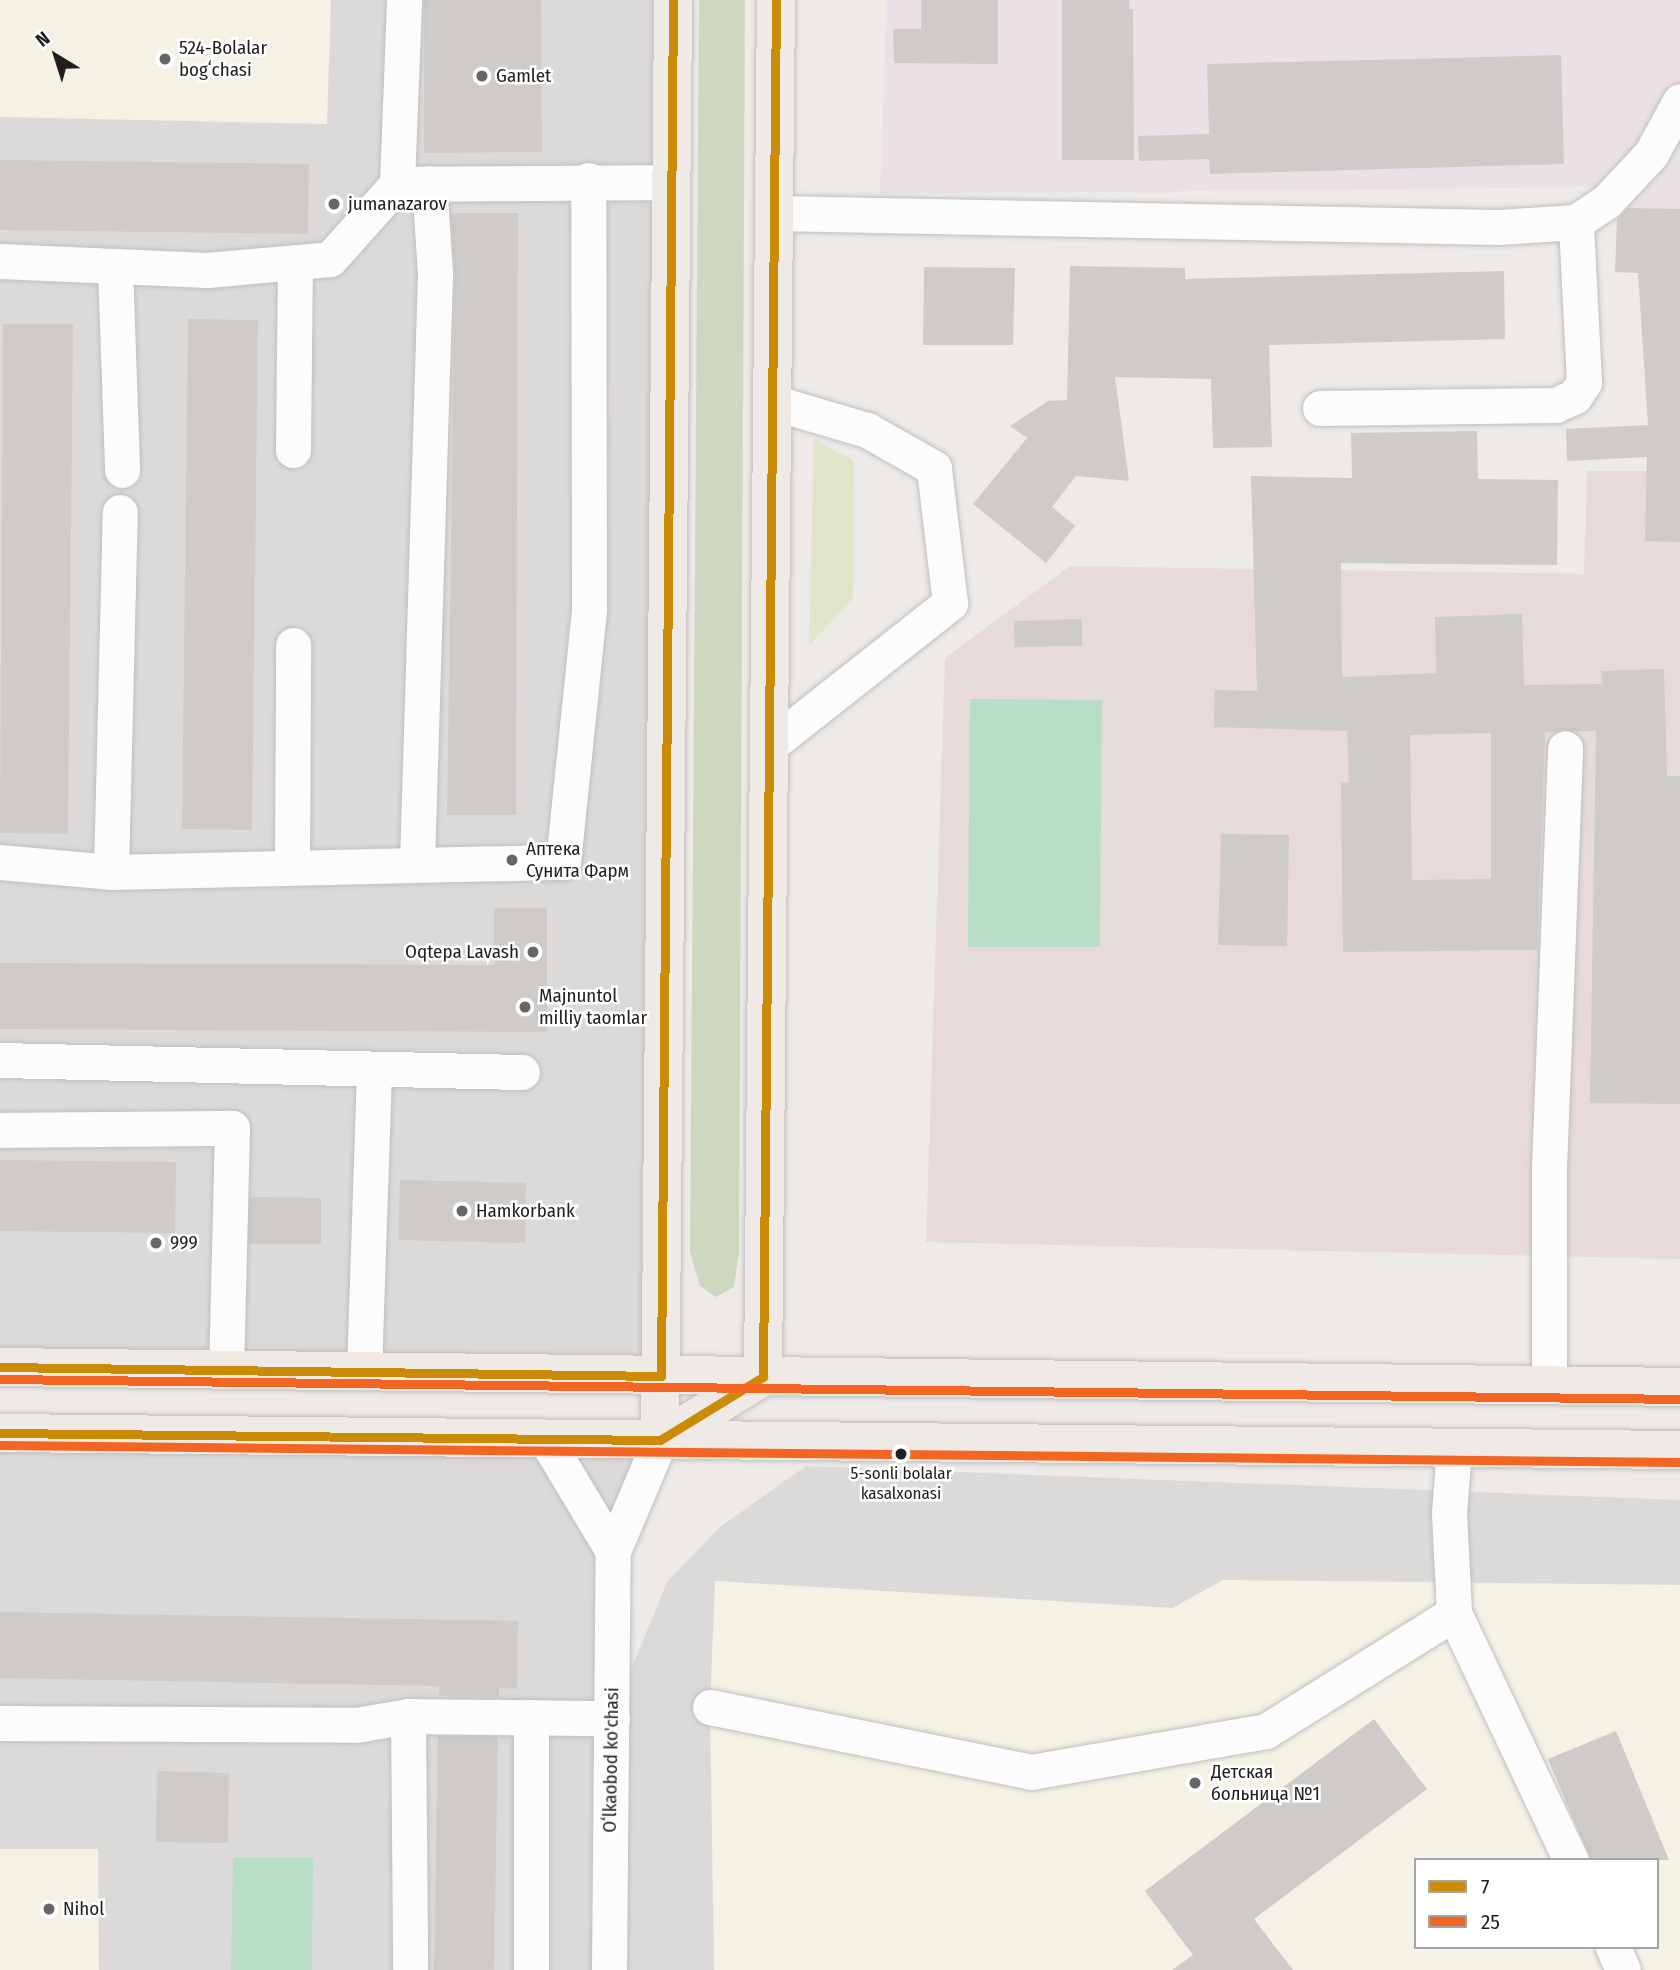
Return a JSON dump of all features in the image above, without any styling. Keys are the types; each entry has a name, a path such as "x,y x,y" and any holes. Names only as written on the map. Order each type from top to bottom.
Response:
{"main road":[{"path":"660,1440 673,0"},
{"path":"763,1377 776,0"},
{"path":"0,1367 1680,1387"},
{"path":"660,1440 763,1377"},
{"path":"0,1433 1680,1450"}],"street":[{"path":"404,0 413,184 435,273 417,863"},
{"path":"774,213 1498,227 1576,222 1607,201 1651,154 1680,101"},
{"path":"0,862 111,872 417,863 563,862 589,610 588,180"},
{"path":"0,261 207,270 330,259 413,184 588,180 672,182"},
{"path":"1320,408 1556,405 1575,396 1584,382 1576,222"},
{"path":"293,450 295,262"},
{"path":"115,266 122,470"},
{"path":"769,746 950,603 934,468 867,430 772,402"},
{"path":"111,872 120,513"},
{"path":"292,866 293,645"},
{"path":"1549,1385 1549,1168 1565,748"},
{"path":"0,1060 522,1072"},
{"path":"365,1372 374,1069"},
{"path":"0,1130 232,1128 226,1370"},
{"path":"545,1438 613,1550"},
{"name":"Oʻlkaobod ko'chasi","path":"609,1970 613,1550 660,1440"},
{"path":"1454,1448 1449,1513 1454,1613 1570,1858"},
{"path":"710,1707 1031,1772 1266,1731 1454,1613"},
{"path":"0,1723 356,1725 408,1716 612,1718"},
{"path":"408,1716 410,1970"},
{"path":"531,1717 531,1970"},
{"path":"1614,1949 1623,1970"}],"shaded area":[{"path":"0,0 673,0 661,1376 0,1367"},
{"name":"524-Bolalar bogʻchasi","path":"0,0 331,0 327,124 0,117"},
{"path":"887,0 1680,0 1680,262 1595,187 880,194"},
{"path":"371,275 424,277 411,573 358,571"},
{"path":"1587,471 1680,471 1680,1259 926,1242 945,658 1070,566 1584,574"},
{"path":"552,890 626,895 629,1069 542,1073"},
{"path":"541,1118 617,1119 614,1249 538,1248"},
{"path":"0,1433 660,1440 613,1551 612,1716 667,1582 720,1527 806,1466 1680,1500 1680,1970 0,1970"},
{"path":"973,1502 1669,1510 1665,1570 970,1567"},
{"name":"Детская больница №1","path":"1223,1580 1680,1585 1680,1970 714,1970 710,1707 715,1581 1172,1608"},
{"name":"Nihol","path":"0,1849 98,1849 99,1970 0,1970"}],"green space":[{"path":"699,0 745,0 739,1251 734,1287 716,1297 700,1286 690,1252"},
{"path":"814,439 854,461 853,599 809,645"},
{"path":"970,699 1102,700 1100,947 968,947"},
{"path":"233,1858 313,1858 312,1970 231,1970"}],"building":[{"name":"Gamlet","path":"424,0 541,0 542,152 424,153"},
{"path":"921,0 998,0 998,64 894,63 893,29 921,29"},
{"path":"1062,0 1129,0 1129,9 1133,9 1134,160 1062,160"},
{"path":"1561,55 1564,164 1210,174 1209,159 1139,161 1138,136 1209,134 1207,64"},
{"path":"0,160 309,164 308,234 0,230"},
{"path":"1628,208 1680,209 1680,542 1645,541 1647,457 1567,461 1566,429 1648,425 1638,273 1615,272 1617,219"},
{"path":"451,213 518,213 516,815 447,815 455,274"},
{"path":"1070,266 1185,268 1185,279 1504,271 1505,339 1269,345 1272,447 1213,448 1211,379 1115,377 1129,481 1076,476 1052,507 1075,526 1046,563 973,504 1027,438 1010,426 1048,401 1067,400"},
{"path":"924,267 1015,268 1013,345 923,345"},
{"path":"188,319 258,320 252,830 182,829"},
{"path":"3,324 73,324 68,834 0,833"},
{"path":"1477,431 1478,479 1558,480 1557,565 1341,563 1342,677 1436,673 1435,617 1522,614 1524,685 1602,684 1601,671 1664,669 1667,776 1680,776 1680,1104 1590,1103 1596,731 1545,732 1537,950 1343,952 1341,783 1349,782 1347,731 1214,727 1215,690 1257,691 1251,476 1352,478 1351,433","holes":["1491,733 1491,879 1412,880 1410,735"]},
{"path":"1082,619 1082,646 1015,647 1014,621"},
{"path":"1221,834 1289,835 1287,946 1218,945"},
{"path":"494,908 547,908 547,1032 0,1029 0,963 494,965"},
{"path":"0,1160 176,1162 175,1233 0,1231"},
{"name":"Hamkorbank","path":"400,1180 526,1183 525,1243 398,1240"},
{"path":"250,1197 321,1198 321,1244 249,1244"},
{"path":"0,1612 518,1621 517,1689 499,1688 499,1697 439,1696 439,1686 0,1678"},
{"path":"1374,1719 1427,1789 1254,1919 1293,1970 1172,1970 1193,1955 1145,1891"},
{"path":"1616,1731 1669,1860 1590,1858 1548,1759"},
{"path":"438,1736 498,1737 494,1970 434,1970"},
{"path":"157,1771 229,1773 228,1843 156,1842"}],"transit line":[{"name":"7","path":"0,1367 661,1376 673,0"},
{"name":"7","path":"0,1433 660,1440 763,1377 776,0"},
{"name":"25","path":"0,1379 1680,1399"},
{"name":"25","path":"0,1445 1680,1462"}],"place":[{"name":"524-Bolalar bogʻchasi","path":"165,59"},
{"name":"Gamlet","path":"482,76"},
{"name":"jumanazarov","path":"334,204"},
{"name":"Аптека Сунита Фарм","path":"512,860"},
{"name":"Oqtepa Lavash","path":"533,952"},
{"name":"Majnuntol milliy taomlar","path":"525,1007"},
{"name":"Hamkorbank","path":"462,1211"},
{"name":"999","path":"156,1243"},
{"name":"5-sonli bolalar kasalxonasi","path":"901,1454"},
{"name":"Детская больница №1","path":"1195,1783"},
{"name":"Nihol","path":"49,1909"}]}
